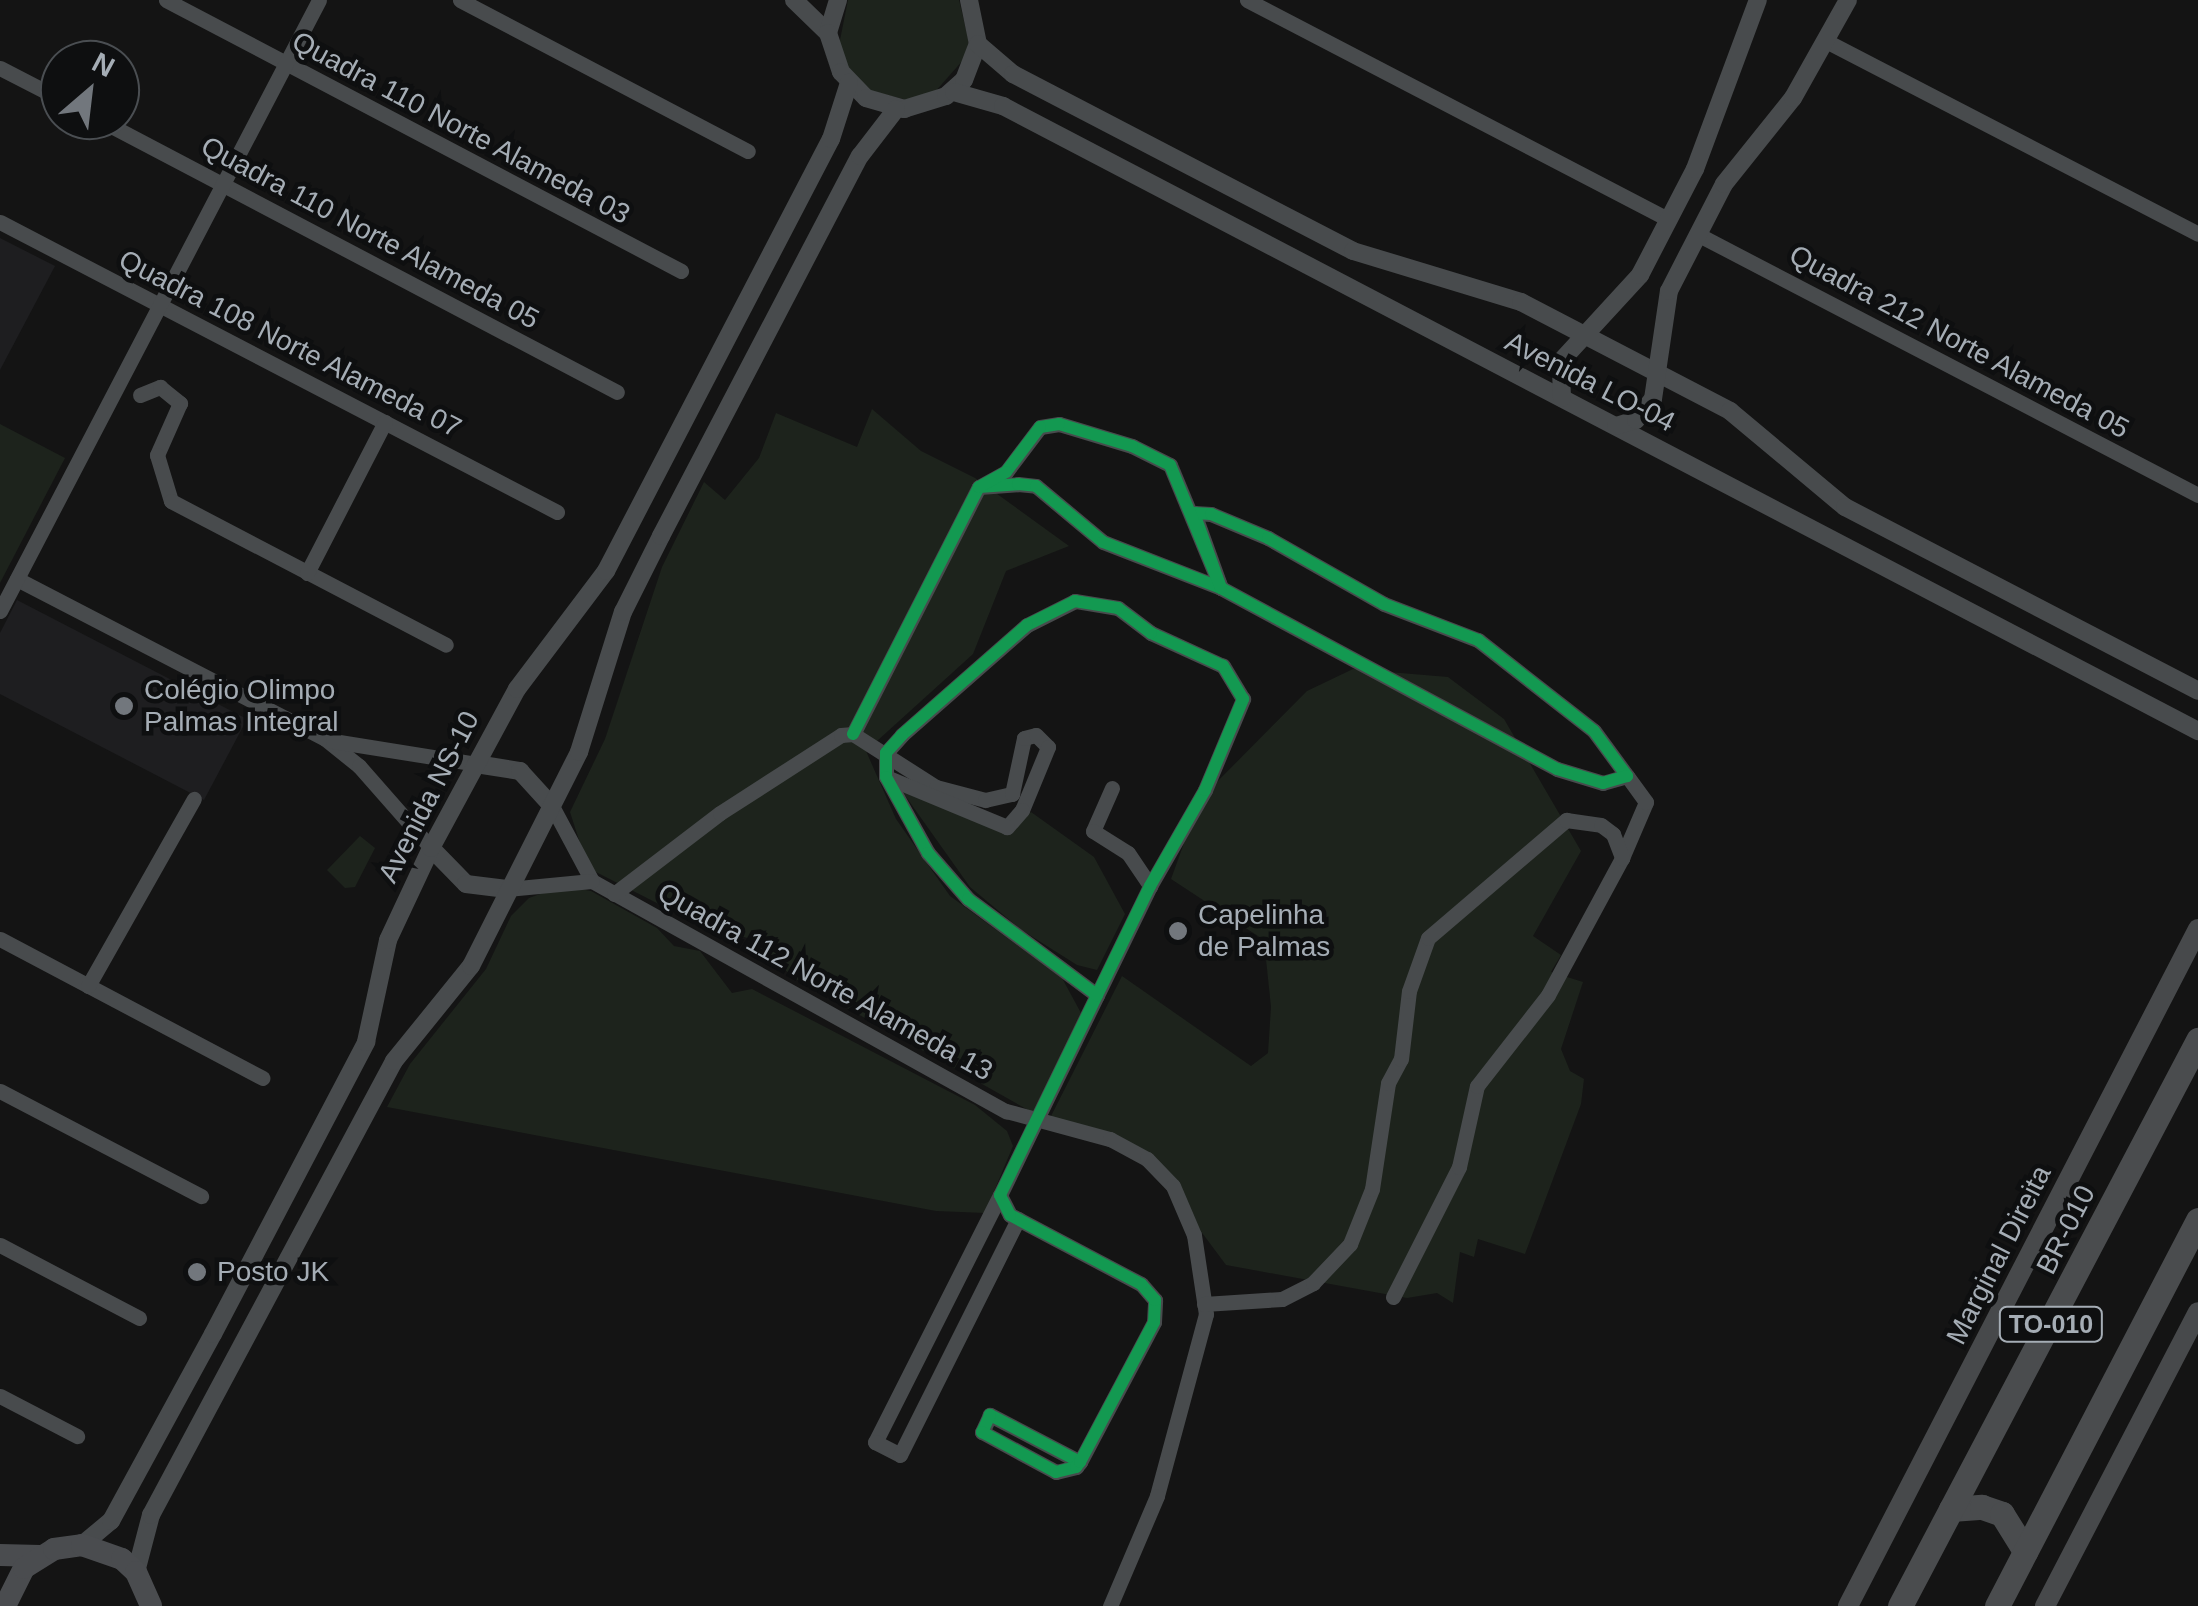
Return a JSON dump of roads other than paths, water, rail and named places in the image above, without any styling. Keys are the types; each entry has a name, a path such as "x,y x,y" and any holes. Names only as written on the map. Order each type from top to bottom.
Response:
{"highway":[{"name":"BR-010","path":"1900,1606 2198,1040"},
{"name":"TO-010","path":"1996,1606 2198,1220"},
{"path":"1951,1509 1982,1507 2002,1514 2025,1551"}],"main road":[{"name":"Marginal Direita","path":"1848,1606 2198,929"},
{"path":"2046,1606 2198,1312"},
{"path":"0,1555 40,1556 82,1544 105,1550 136,1572 151,1606"},
{"path":"5,1606 13,1584 40,1556"}],"street":[{"name":"Quadra 110 Norte Alameda 03","path":"166,0 681,271"},
{"path":"0,611 318,0"},
{"path":"460,0 748,150"},
{"path":"794,0 828,34 849,83 866,98 896,108 954,92 978,44 968,0"},
{"path":"828,34 838,0"},
{"path":"1247,0 1668,219"},
{"path":"1616,426 1649,407 1668,292 1724,184 1793,98 1848,0"},
{"path":"1562,398 1561,362 1640,275 1703,152 1753,2"},
{"path":"1826,41 2198,234"},
{"name":"Avenida LO-04","path":"978,44 1013,74 1353,251 1512,298 1656,372 1738,417 1845,507 2198,691"},
{"path":"0,68 40,89"},
{"name":"Avenida NS-10","path":"82,1544 120,1505 366,1042 388,940 431,848 516,689 600,582 840,122 849,83"},
{"name":"Avenida LO-04","path":"954,92 1003,106 2198,731"},
{"path":"136,1572 150,1515 394,1061 458,988 591,726 631,596 860,156 896,108"},
{"name":"Quadra 110 Norte Alameda 05","path":"139,140 617,392"},
{"name":"Quadra 108 Norte Alameda 07","path":"0,222 557,512"},
{"name":"Quadra 212 Norte Alameda 05","path":"1698,234 2198,495"},
{"path":"140,394 160,388 180,404 156,454 170,500 446,645"},
{"path":"307,573 385,422"},
{"path":"853,734 979,486 1006,472 1040,427 1059,424 1170,465 1194,513 1220,588"},
{"path":"979,486 1036,486 1103,542 1220,588 1557,769 1603,784 1627,776"},
{"path":"1194,513 1212,514 1268,538 1384,604 1478,640 1594,730 1646,802 1622,858 1548,995 1477,1086 1459,1167 1393,1296"},
{"path":"17,579 324,738 359,766 466,884 507,889 592,882 552,806 520,771 324,738"},
{"path":"1018,1219 900,1455 875,1442 1000,1195 1150,886 1204,790 1243,699 1223,666 1151,633 1118,608 1075,601 1045,612 886,754 886,776 928,853 968,899 1097,995"},
{"path":"614,894 830,739 853,734 936,787 986,800 1012,794 1024,738 1036,735 1048,746 1022,810 1007,826 886,776"},
{"path":"1112,788 1093,830 1128,853 1150,886"},
{"path":"88,986 194,799"},
{"path":"1110,1606 1157,1496 1204,1304 1282,1300 1314,1282 1350,1244 1366,1215 1388,1083 1404,1049 1409,990 1428,938 1566,820 1601,825 1612,834 1622,858"},
{"name":"Quadra 112 Norte Alameda 13","path":"592,882 1006,1111 1110,1139 1148,1159 1173,1186 1194,1235 1204,1304"},
{"path":"0,939 263,1078"},
{"path":"0,1091 201,1196"},
{"path":"1000,1195 1002,1208 1018,1219 1141,1284 1155,1300 1154,1322 1080,1462 1056,1472 982,1432 990,1415 1080,1462"},
{"path":"0,1245 139,1318"},
{"path":"0,1396 77,1436"}],"place":[{"name":"Colégio Olimpo Palmas Integral","path":"124,706"},
{"name":"Capelinha de Palmas","path":"1178,931"},
{"name":"Posto JK","path":"197,1272"}]}
